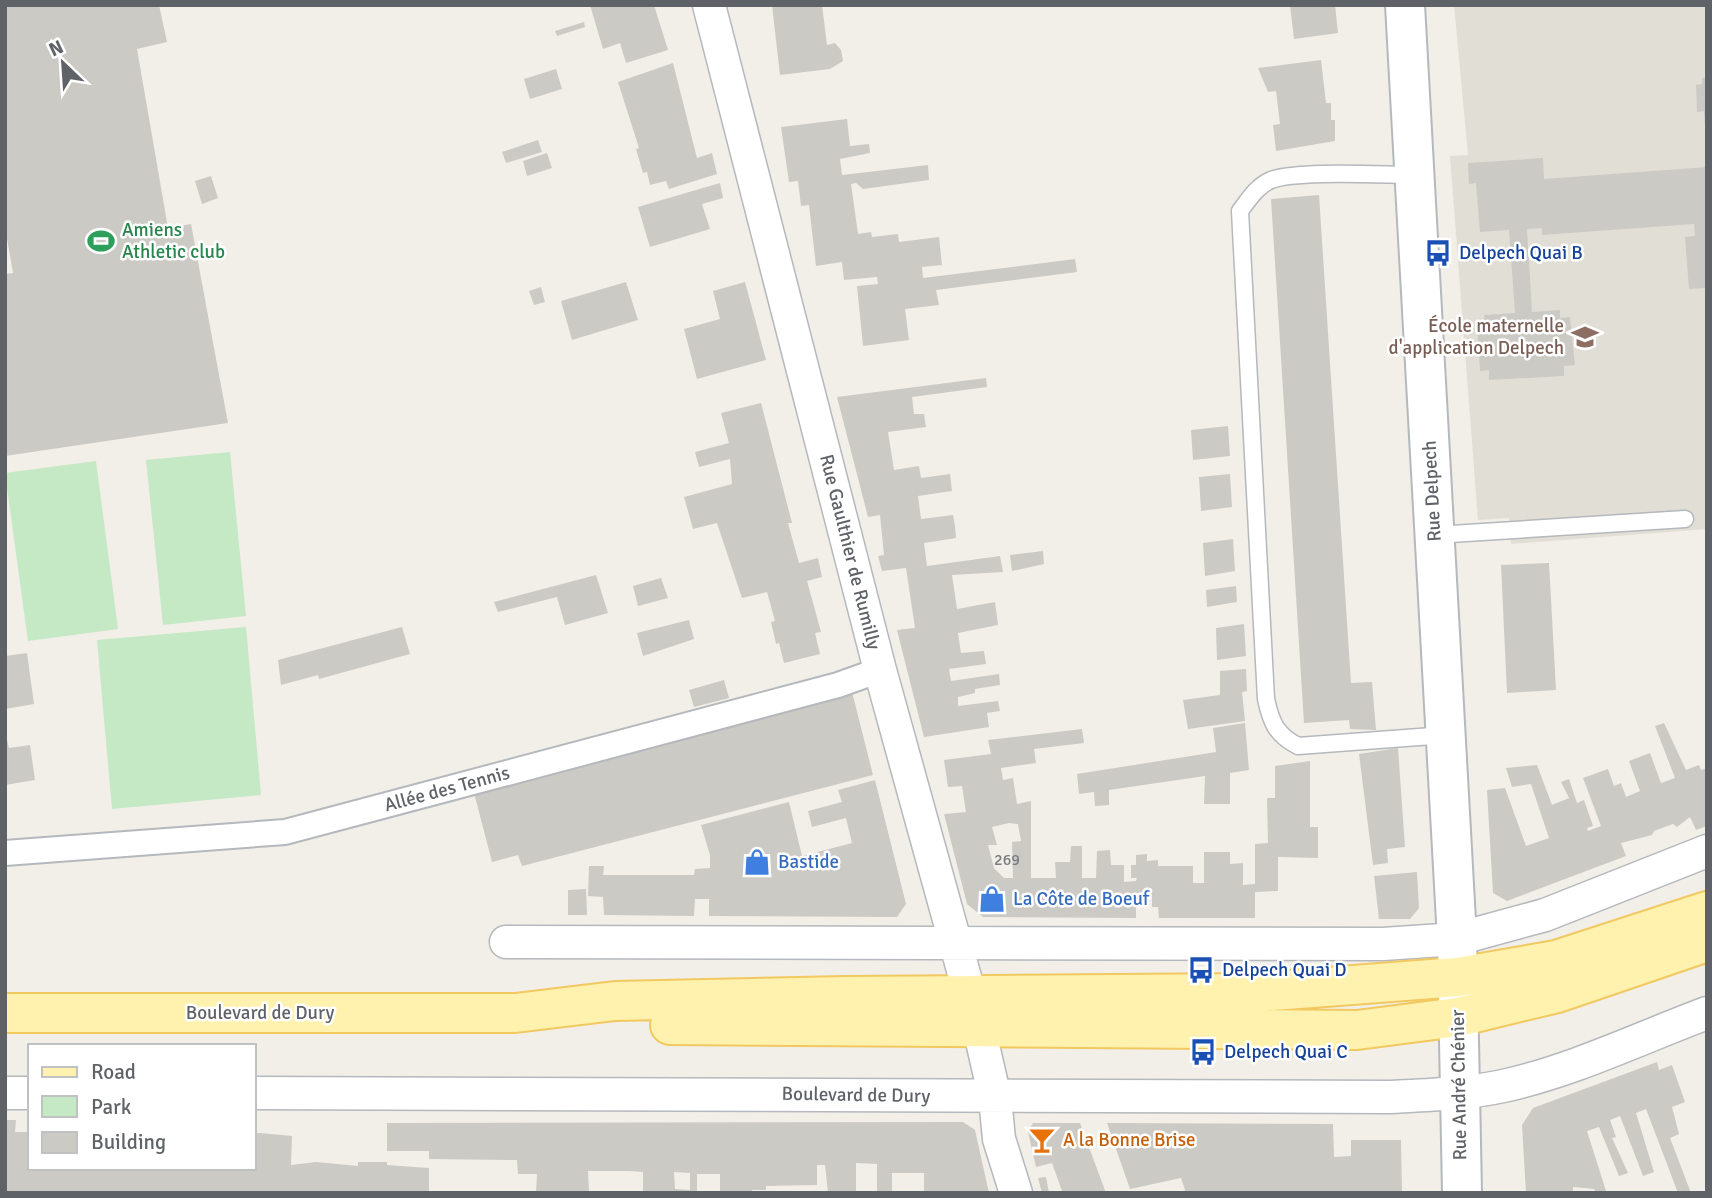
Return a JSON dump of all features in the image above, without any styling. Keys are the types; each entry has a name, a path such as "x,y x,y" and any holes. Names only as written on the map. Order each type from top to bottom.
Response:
{"main road":[{"name":"Boulevard de Dury","path":"974,1011 1458,977 1556,960 1707,911"},
{"name":"Boulevard de Dury","path":"5,1013 515,1013 615,1002 974,1011 1357,1030 1458,1017 1557,993 1707,942"}],"street":[{"name":"Rue Gaulthier de Rumilly","path":"709,5 880,670 974,1011 995,1098 999,1139 1016,1193"},
{"name":"Rue Delpech","path":"1405,5 1458,977"},
{"name":"Allée des Tennis","path":"5,853 285,832 838,685 880,670"},
{"path":"506,942 1383,944 1457,939 1545,915 1706,852"},
{"name":"Rue André Chénier","path":"1458,977 1458,1093 1462,1193"},
{"name":"Boulevard de Dury","path":"256,1093 1365,1098 1458,1093 1503,1086 1541,1075 1707,1013"},
{"path":"5,1093 28,1093"}],"lane":[{"path":"1415,175 1299,176 1272,180 1254,191 1240,211 1266,699 1271,722 1282,738 1298,746 1446,735"},
{"path":"1435,536 1685,519"}],"shaded area":[{"name":"École maternelle d'application Delpech","path":"1454,5 1707,5 1707,529 1511,544 1509,518 1478,520 1450,156 1468,155"}],"green space":[{"path":"230,452 246,616 163,625 146,460"},
{"path":"96,461 118,629 28,641 5,473"},
{"path":"246,627 261,795 112,809 97,640"}],"building":[{"name":"Amiens Athletic club","path":"5,5 159,5 167,42 137,49 168,228 191,224 228,423 5,456 5,274 13,273 5,227"},
{"path":"590,5 654,5 668,50 626,63 620,43 603,49"},
{"path":"772,5 822,5 827,45 835,43 841,50 843,61 830,69 780,75"},
{"path":"1290,5 1335,5 1338,33 1294,39"},
{"path":"584,22 585,27 557,36 555,31"},
{"path":"1321,60 1326,103 1331,103 1331,120 1335,120 1335,141 1276,151 1273,125 1280,124 1276,91 1268,92 1258,68"},
{"path":"673,63 697,158 712,153 717,174 669,189 666,181 650,185 647,172 643,173 636,149 639,148 618,82"},
{"path":"556,69 562,89 530,99 524,79"},
{"path":"1707,77 1705,126 1704,111 1697,112 1696,85 1702,84 1702,78"},
{"path":"847,119 850,146 869,144 870,153 840,159 842,175 928,165 929,180 863,189 856,183 851,184 858,234 871,232 872,237 898,234 899,242 939,237 942,265 922,267 923,278 1075,259 1077,272 936,290 939,305 905,309 909,340 863,346 857,286 878,284 877,277 844,280 842,262 816,266 809,205 801,206 798,181 789,182 781,127"},
{"path":"538,140 542,152 506,163 502,152"},
{"path":"547,153 552,168 527,176 523,161"},
{"path":"1543,158 1544,179 1707,167 1707,288 1689,289 1685,237 1695,236 1694,224 1542,235 1542,228 1527,229 1532,312 1560,310 1560,318 1570,317 1575,365 1564,366 1564,376 1489,380 1489,370 1480,371 1477,324 1485,323 1484,315 1515,313 1509,230 1480,232 1476,183 1469,184 1468,163"},
{"path":"211,176 218,198 202,204 195,181"},
{"path":"720,183 723,198 702,204 710,229 650,247 638,207"},
{"path":"1319,195 1351,683 1372,682 1376,730 1350,729 1349,720 1304,723 1271,199"},
{"path":"626,282 638,320 572,340 561,301"},
{"path":"745,282 766,360 697,379 684,329 720,319 713,291"},
{"path":"541,287 545,302 534,305 529,291"},
{"path":"986,378 987,387 912,397 914,414 924,414 926,427 888,432 894,470 919,466 921,478 950,474 952,491 918,496 921,519 953,515 955,526 956,538 924,543 927,566 1000,556 1003,572 952,575 957,609 995,602 998,625 958,633 961,653 984,651 986,664 949,669 951,681 999,674 1000,685 975,689 975,693 958,697 958,706 998,701 1000,711 987,713 989,727 924,737 897,630 915,628 906,568 882,571 878,556 884,555 880,515 868,517 837,397"},
{"path":"761,403 792,523 788,523 799,563 818,558 822,577 807,581 821,632 815,633 820,654 784,663 779,643 776,644 771,622 775,621 767,592 742,598 717,523 693,529 684,497 732,484 730,459 699,467 695,452 729,443 721,413"},
{"path":"1228,426 1230,456 1193,460 1191,430"},
{"path":"1230,474 1232,507 1201,511 1199,477"},
{"path":"1233,539 1235,571 1205,576 1203,543"},
{"path":"1043,551 1044,564 1012,571 1010,555"},
{"path":"1549,563 1556,690 1507,693 1501,565"},
{"path":"596,575 608,613 565,625 557,597 498,612 494,602"},
{"path":"661,578 668,598 638,606 633,586"},
{"path":"1236,586 1237,602 1207,607 1206,590"},
{"path":"689,620 694,639 643,656 637,633"},
{"path":"1244,624 1246,656 1217,660 1216,628"},
{"path":"402,627 410,654 319,679 318,675 281,685 278,660"},
{"path":"27,653 34,704 5,709 5,656"},
{"path":"1246,669 1247,691 1242,692 1245,721 1188,729 1183,700 1220,695 1220,671"},
{"path":"724,680 729,698 694,707 689,690"},
{"path":"850,684 873,775 522,866 518,855 492,862 472,785"},
{"path":"1245,723 1249,770 1230,773 1230,804 1204,804 1205,776 1109,790 1109,805 1095,806 1094,792 1079,794 1077,774 1216,752 1213,728"},
{"path":"1664,723 1686,770 1699,765 1701,770 1707,768 1707,826 1696,830 1690,817 1677,827 1673,824 1654,831 1652,835 1621,843 1626,856 1507,901 1493,893 1487,790 1505,788 1526,846 1549,838 1531,784 1512,787 1506,768 1537,765 1552,805 1569,798 1561,782 1569,779 1577,803 1584,800 1593,826 1587,828 1588,831 1601,826 1583,778 1608,769 1614,786 1621,783 1626,797 1640,791 1629,761 1650,753 1661,783 1675,778 1655,726"},
{"path":"1082,729 1084,743 1034,749 1036,763 1001,768 1003,780 1013,778 1017,804 1031,801 1031,878 1056,878 1055,862 1070,862 1071,846 1082,846 1082,878 1096,878 1097,851 1110,850 1111,865 1124,865 1124,882 1136,881 1137,878 1131,878 1131,865 1136,865 1136,855 1147,854 1147,861 1158,860 1158,866 1193,866 1193,883 1204,883 1204,852 1230,852 1230,864 1243,863 1243,885 1255,884 1255,844 1268,843 1267,798 1275,798 1275,766 1310,761 1310,827 1318,827 1318,858 1278,857 1278,891 1255,892 1255,918 1159,918 1158,907 1152,907 1152,897 1136,898 1136,918 983,917 967,904 944,814 966,812 962,786 948,787 944,760 991,754 988,740","holes":["1018,824 1021,841 1012,842 1013,878 1004,878 994,868 988,845 997,845 992,827"]},
{"path":"5,732 9,748 30,745 35,780 5,785"},
{"path":"1398,748 1405,847 1387,849 1388,863 1373,865 1359,754"},
{"path":"875,780 906,904 897,917 709,916 709,899 695,899 694,916 604,915 603,897 588,896 589,866 604,866 603,875 694,875 695,869 710,868 710,855 701,825 789,802 802,856 852,843 846,818 812,827 808,811 842,802 838,790"},
{"path":"1417,872 1419,908 1410,919 1379,919 1374,876"},
{"path":"586,889 587,915 568,915 568,890"},
{"path":"1657,1062 1659,1070 1672,1065 1685,1102 1672,1107 1679,1134 1670,1138 1691,1193 1678,1193 1646,1109 1636,1113 1654,1172 1643,1176 1620,1116 1610,1120 1616,1137 1612,1138 1628,1173 1619,1176 1599,1127 1587,1131 1606,1191 1596,1193 1594,1189 1573,1187 1573,1193 1526,1193 1522,1125 1533,1108"},
{"path":"5,1120 16,1120 15,1132 28,1132 28,1170 256,1170 256,1133 292,1136 291,1165 316,1162 358,1166 358,1162 387,1162 387,1165 429,1168 429,1193 5,1193"},
{"path":"963,1122 975,1130 989,1193 924,1193 924,1173 892,1173 892,1193 877,1193 877,1164 856,1163 856,1193 828,1193 825,1165 817,1165 817,1185 766,1186 766,1190 752,1190 752,1193 720,1193 720,1174 697,1174 697,1193 643,1193 643,1172 588,1171 589,1193 536,1193 537,1174 518,1174 517,1160 429,1159 429,1151 387,1151 387,1123","holes":["674,1172 690,1173 690,1190 675,1189"]},
{"path":"1033,1123 1080,1123 1106,1193 1057,1193 1062,1191 1052,1163 1036,1167 1028,1132"},
{"path":"1107,1123 1333,1124 1334,1157 1351,1156 1351,1140 1401,1140 1402,1193 1186,1193 1181,1178 1130,1189"},
{"path":"1046,1177 1049,1193 1042,1193 1038,1178"}],"place":[{"name":"Amiens Athletic club","path":"101,241"},
{"name":"Delpech Quai B","path":"1438,253"},
{"name":"École maternelle d'application Delpech","path":"1585,337"},
{"name":"Bastide","path":"757,862"},
{"name":"La Côte de Boeuf","path":"992,899"},
{"name":"Delpech Quai D","path":"1201,970"},
{"name":"Delpech Quai C","path":"1203,1052"},
{"name":"A la Bonne Brise","path":"1042,1140"}]}
